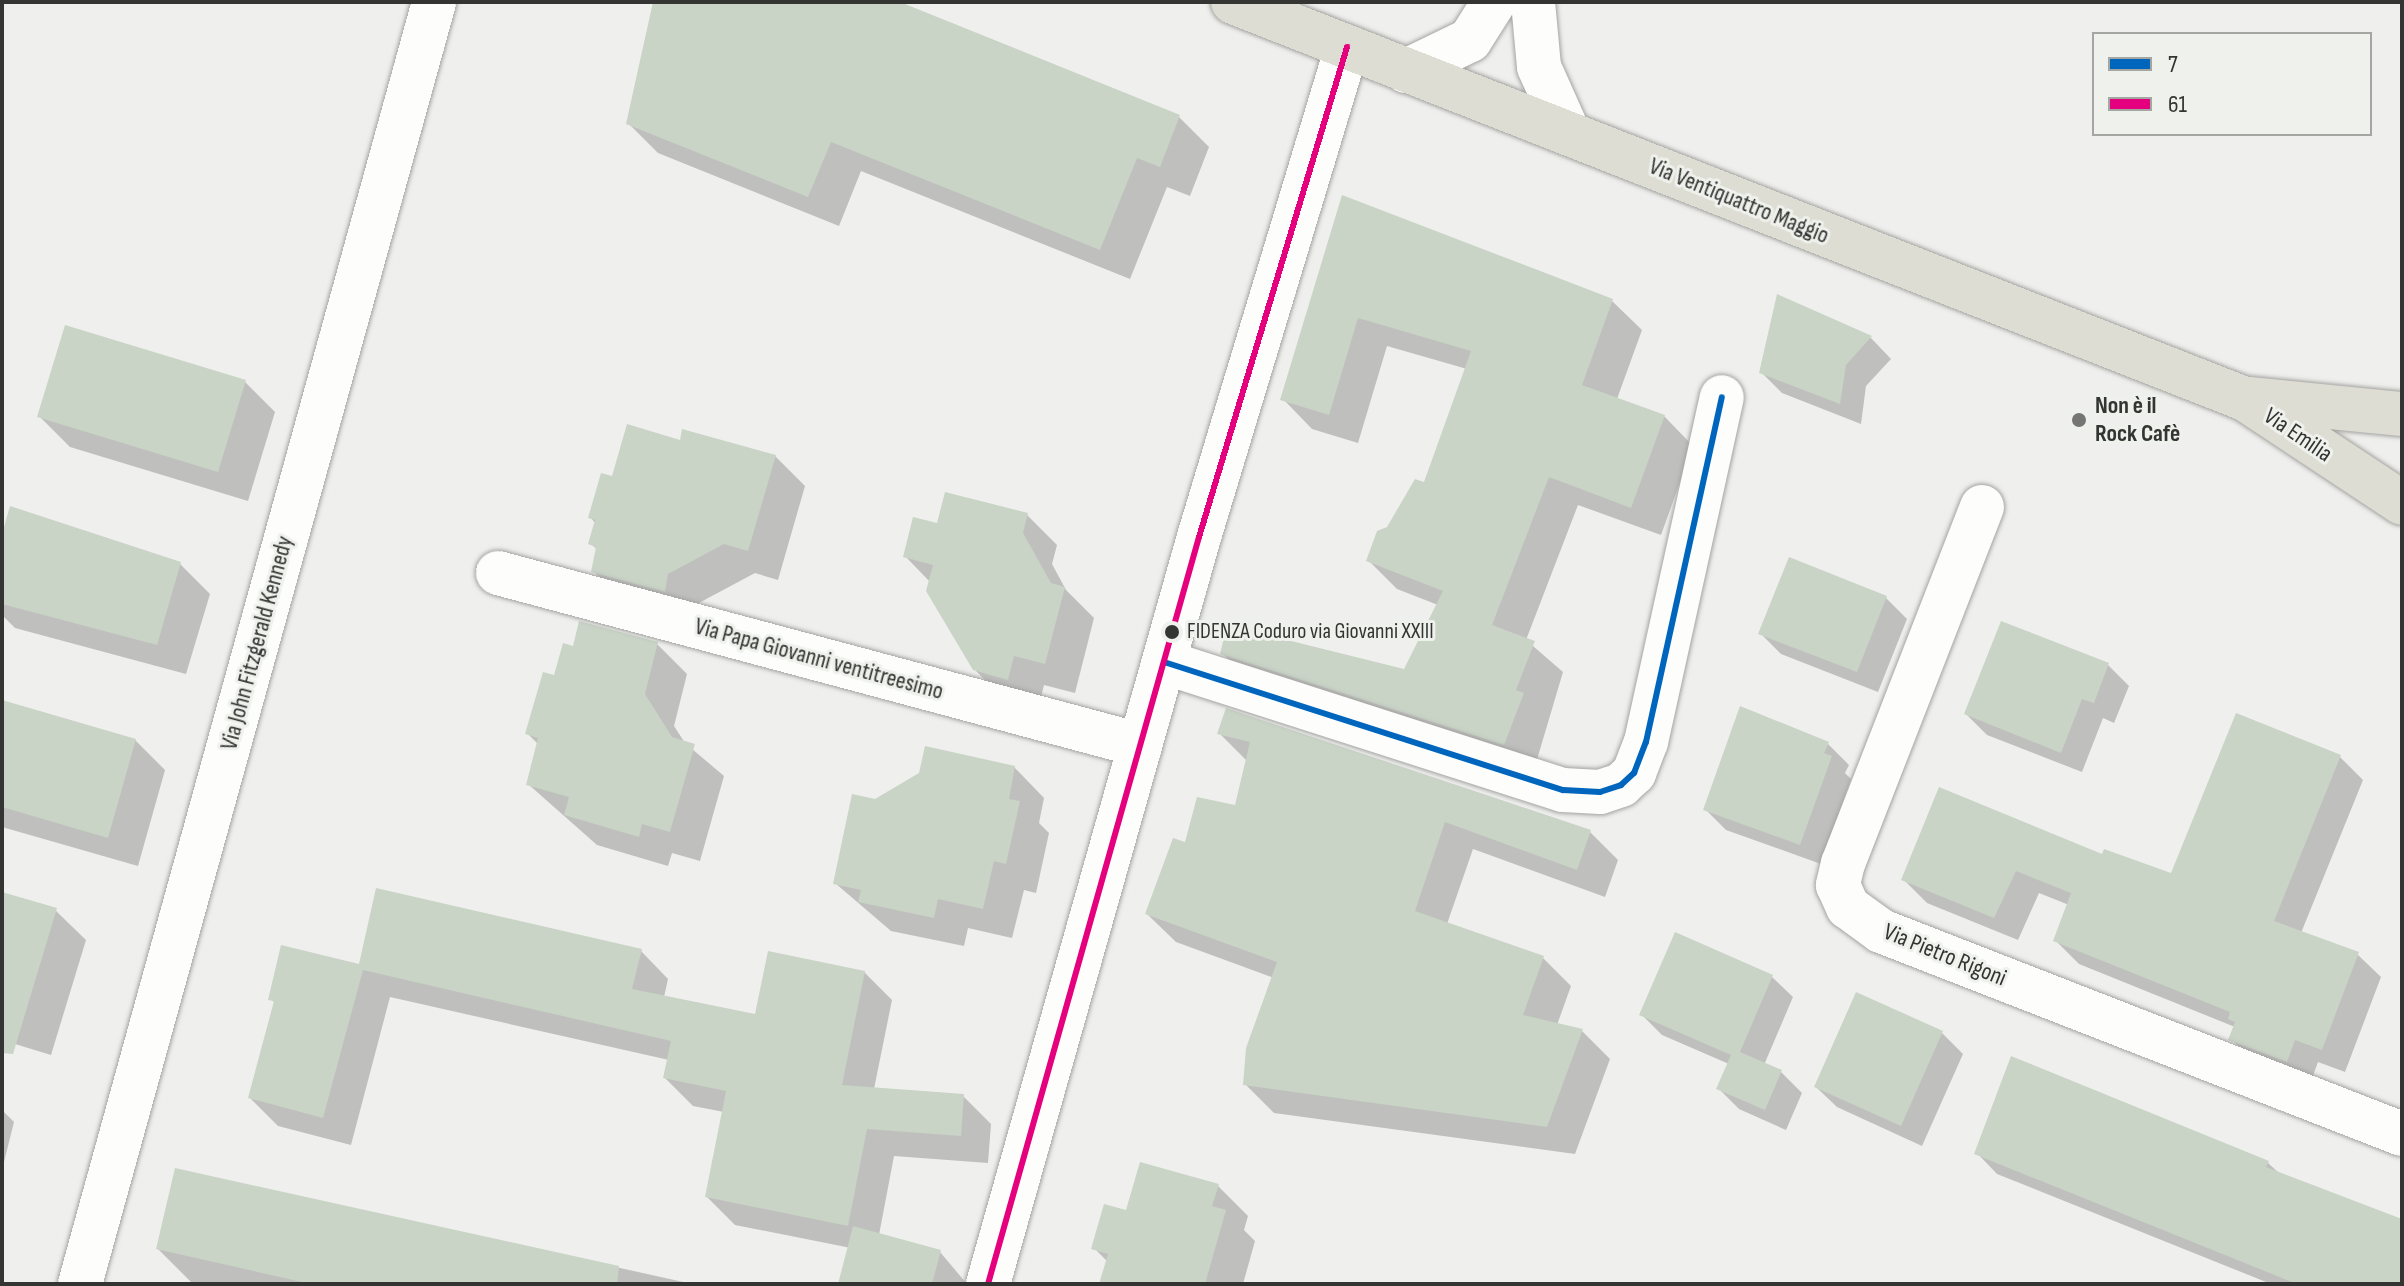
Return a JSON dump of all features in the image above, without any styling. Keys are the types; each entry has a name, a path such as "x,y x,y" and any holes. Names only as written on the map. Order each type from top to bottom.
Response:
{"main road":[{"name":"Via Ventiquattro Maggio","path":"1233,2 2245,399"},
{"name":"Via Emilia","path":"2245,399 2402,414"},
{"name":"Via Emilia","path":"2245,399 2402,503"}],"street":[{"name":"Via John Fitzgerald Kennedy","path":"80,1284 434,2"},
{"path":"1406,71 1470,40 1494,2"},
{"path":"1533,2 1539,67 1569,134"},
{"path":"988,1284 1164,662 1347,47"},
{"path":"1164,662 1563,790 1600,792 1621,785 1634,773 1646,742 1722,397"},
{"name":"Via Pietro Rigoni","path":"1982,507 1843,863 1838,885 1848,907 1881,931 2402,1134"},
{"name":"Via Papa Giovanni ventitreesimo","path":"498,573 1140,745"}],"building":[{"path":"653,2 900,2 1180,115 1160,167 1137,158 1100,250 831,142 808,197 626,124"},
{"path":"1342,195 1613,299 1582,385 1665,415 1631,508 1549,477 1492,625 1535,641 1516,690 1524,693 1504,745 1220,654 1227,625 1404,669 1443,591 1366,561 1377,531 1387,527 1415,479 1424,482 1471,351 1358,318 1329,415 1280,400"},
{"path":"1777,294 1872,336 1846,365 1840,404 1759,373"},
{"path":"65,325 246,380 218,472 37,417"},
{"path":"627,424 680,440 682,429 776,455 748,551 724,544 668,574 665,592 591,572 596,547 588,544 595,520 588,518 601,473 612,476"},
{"path":"945,492 1028,513 1023,533 1051,583 1065,587 1045,664 1014,656 1008,680 973,670 926,591 933,565 903,557 913,517 937,523"},
{"path":"10,506 181,562 157,645 2,604 2,534"},
{"path":"1789,557 1887,596 1857,672 1758,634"},
{"path":"579,621 658,642 645,694 672,737 695,744 670,832 642,824 639,837 564,815 569,797 526,785 538,738 525,734 543,672 554,675 563,643 573,646"},
{"path":"2001,621 2109,663 2094,703 2082,699 2061,753 1964,714"},
{"path":"2,700 136,739 108,838 2,807"},
{"path":"1740,706 1829,742 1824,753 1832,756 1800,845 1703,810"},
{"path":"1226,708 1591,830 1577,870 1445,822 1415,911 1544,956 1523,1015 1583,1029 1547,1127 1243,1085 1246,1048 1277,962 1145,914 1173,838 1185,842 1197,797 1235,805 1250,742 1217,734"},
{"path":"2236,713 2341,755 2274,921 2359,952 2322,1050 2295,1040 2287,1062 2228,1040 2235,1022 2228,1019 2230,1012 2053,941 2071,893 2016,871 1994,918 1901,880 1939,787 2102,854 2104,849 2171,873"},
{"path":"925,746 1015,766 1009,799 1020,801 1006,864 994,861 983,909 938,899 934,918 858,902 861,890 833,884 852,794 875,799 919,773"},
{"path":"376,888 642,949 632,989 755,1014 768,951 865,971 842,1085 964,1094 961,1136 867,1129 848,1226 705,1197 726,1091 663,1078 671,1041 363,970 323,1118 248,1098 274,1001 268,1000 281,945 359,964"},
{"path":"2,892 57,908 13,1054 2,1053"},
{"path":"1675,932 1773,975 1740,1052 1782,1070 1765,1110 1716,1089 1731,1055 1639,1015"},
{"path":"1856,992 1943,1031 1901,1126 1814,1087"},
{"path":"2011,1056 2269,1161 2266,1167 2402,1219 2402,1284 2297,1284 1974,1154"},
{"path":"1140,1162 1219,1184 1212,1206 1226,1210 1205,1284 1099,1284 1108,1254 1091,1249 1104,1204 1126,1210"},
{"path":"175,1168 619,1266 617,1284 311,1284 156,1249"},
{"path":"853,1226 941,1250 932,1284 838,1284"}],"transit line":[{"name":"61","path":"988,1284 1199,537 1347,47"},
{"name":"7","path":"1164,662 1563,790 1600,792 1621,785 1634,773 1646,742 1722,397"}],"place":[{"name":"Non è il Rock Cafè","path":"2079,420"},
{"name":"FIDENZA Coduro via Giovanni XXIII","path":"1172,632"}]}
